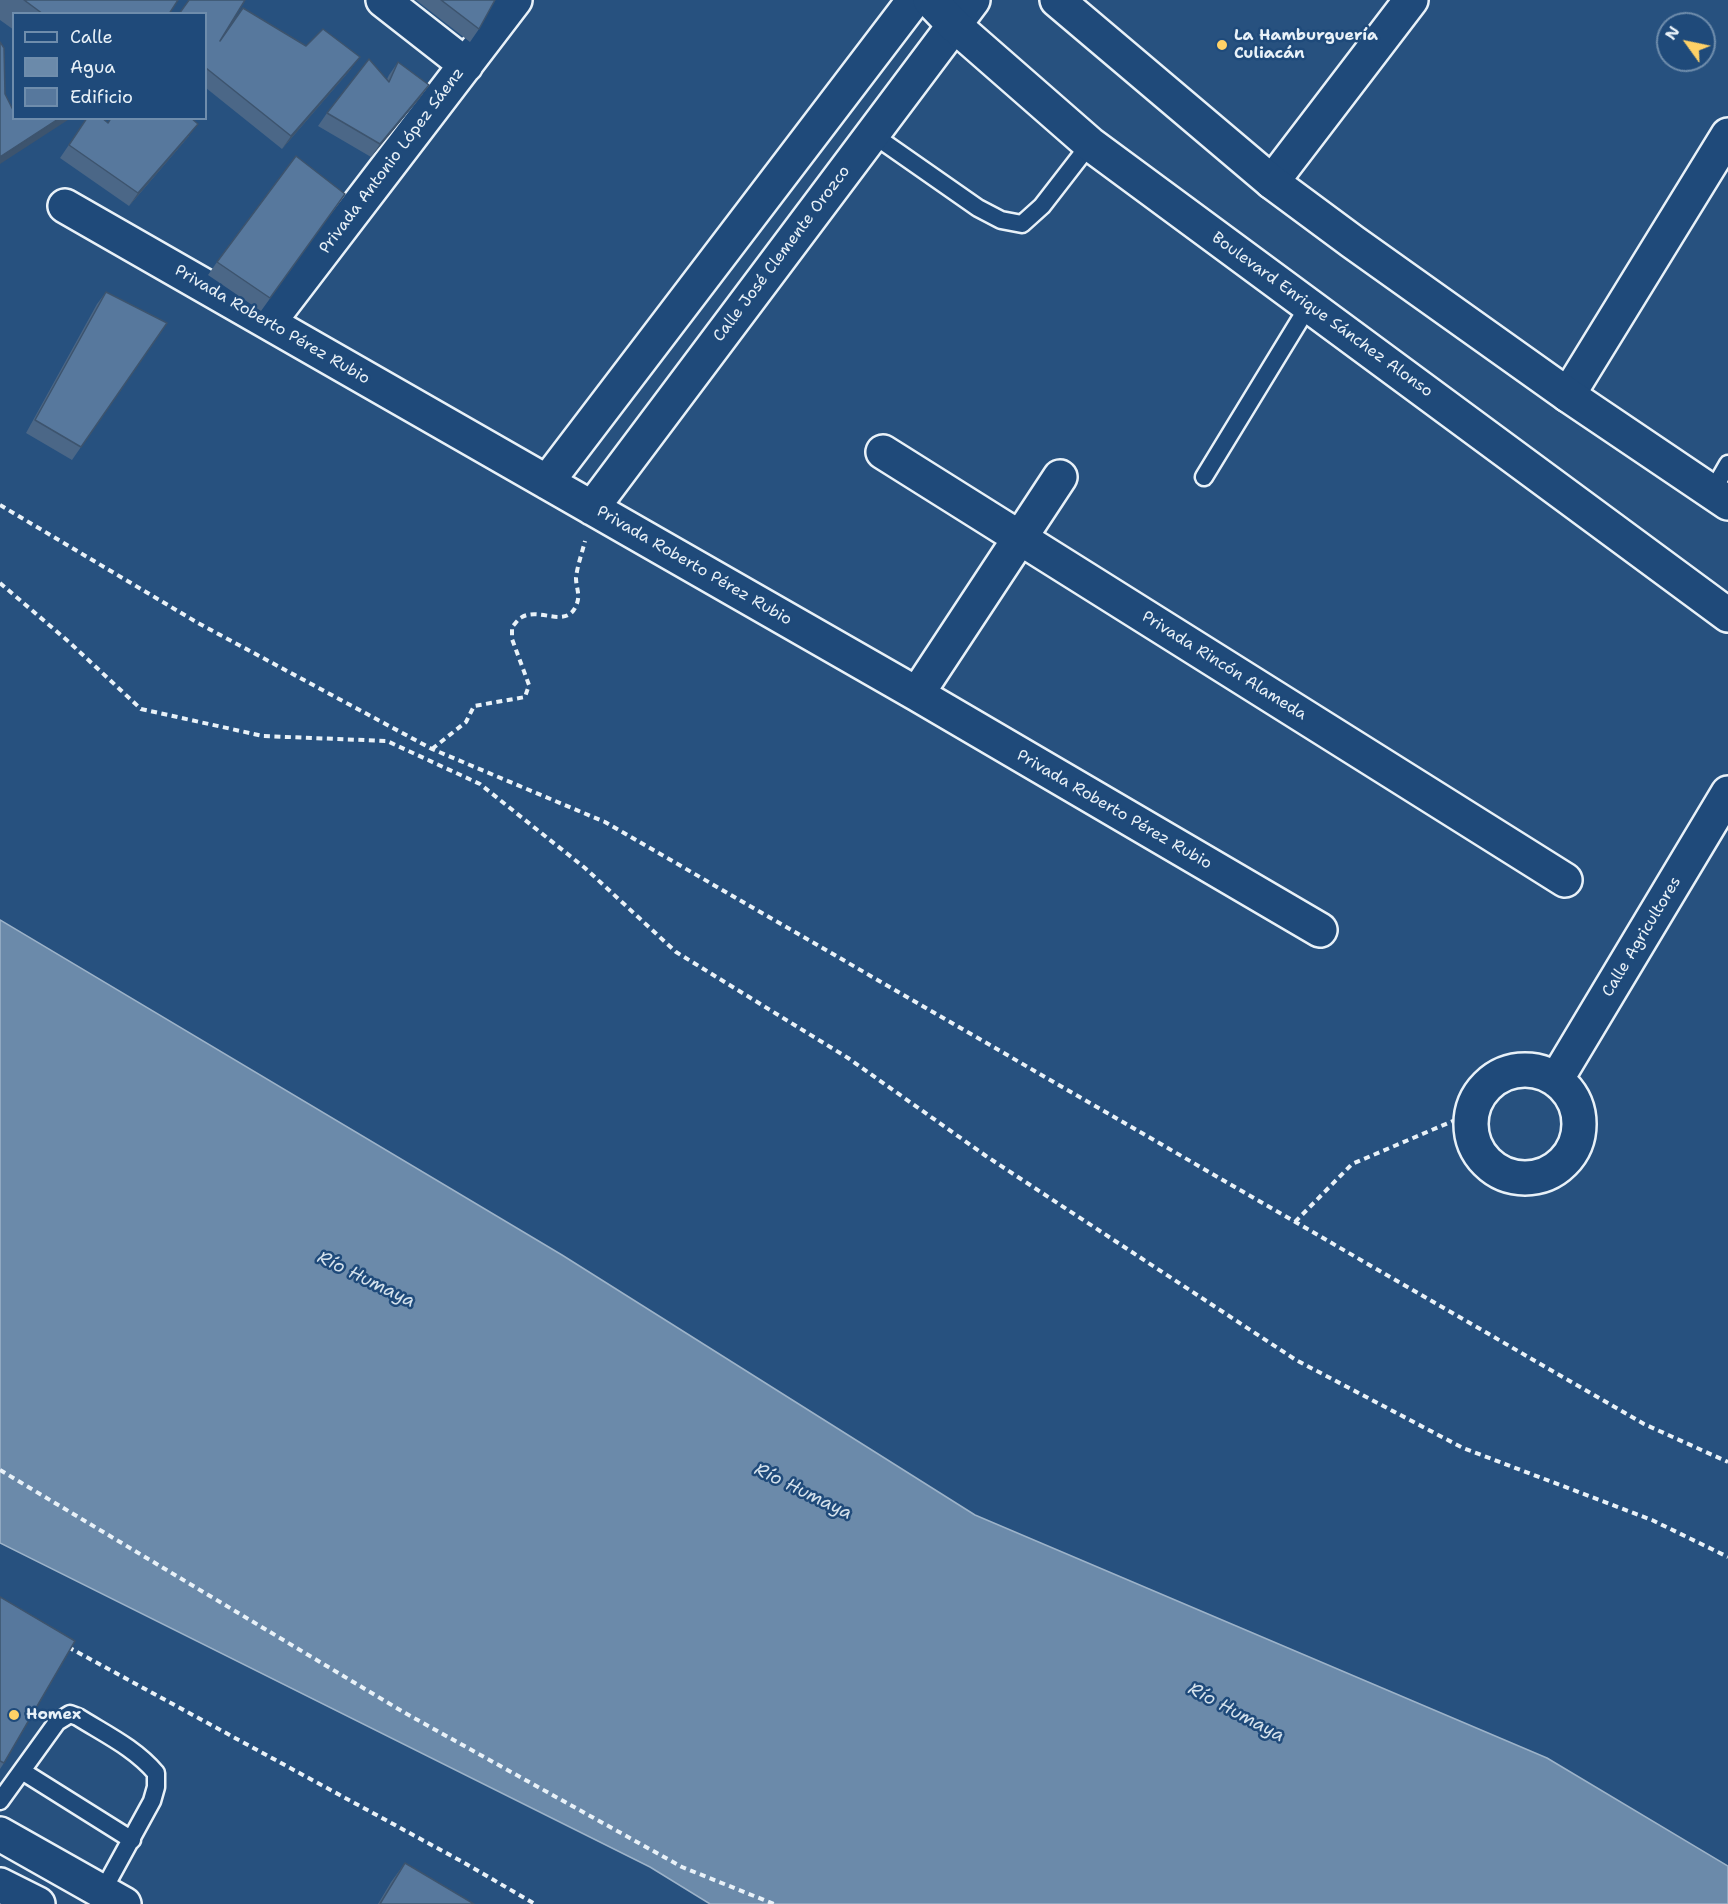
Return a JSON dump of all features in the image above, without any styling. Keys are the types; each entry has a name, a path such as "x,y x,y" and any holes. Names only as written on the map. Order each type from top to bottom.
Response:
{"street":[{"path":"383,0 466,65"},
{"name":"Privada Antonio López Sáenz","path":"269,322 515,0"},
{"path":"547,482 914,0"},
{"name":"Boulevard Enrique Sánchez Alonso","path":"930,0 963,13 1090,144 1728,615"},
{"path":"1057,0 1272,182 1568,394 1720,497"},
{"path":"1272,182 1411,0"},
{"name":"Calle José Clemente Orozco","path":"592,508 963,13"},
{"path":"1568,394 1728,135"},
{"name":"Privada Roberto Pérez Rubio","path":"65,206 917,694 1320,930"},
{"name":"Privada Rincón Alameda","path":"883,452 1565,880"},
{"path":"917,694 1060,477"},
{"name":"Calle Agricultores","path":"1556,1080 1728,793"},
{"path":"1530,1070 1548,1074 1556,1080 1566,1088 1576,1107 1579,1129 1573,1150 1558,1167 1539,1177 1517,1178 1496,1171 1480,1156 1471,1135 1471,1113 1480,1093 1493,1079 1511,1071 1530,1070"},
{"path":"0,1834 107,1900"},
{"path":"0,1885 38,1904"}],"lane":[{"path":"872,134 978,208 1001,220 1022,224 1042,206 1090,144"},
{"path":"1204,477 1309,305"},
{"path":"1720,497 1728,464"},
{"path":"0,1801 57,1722 70,1714 132,1750 156,1773 156,1787 152,1801 132,1840 107,1900"},
{"path":"22,1771 132,1840"}],"path":[{"path":"0,505 198,623 432,749 605,822 1644,1424 1728,1462"},
{"path":"432,749 466,722 474,706 525,697 529,685 512,639 512,627 521,617 533,614 562,618 571,614 578,598 576,579 592,508"},
{"path":"0,583 69,642 141,709 263,736 387,741 480,784 585,868 676,952 848,1058 986,1156 1296,1360 1463,1448 1652,1520 1728,1557"},
{"path":"1295,1222 1352,1164 1474,1113 1480,1093"},
{"path":"0,1470 415,1718 682,1867 774,1904"},
{"path":"63,1644 461,1861 535,1904"}],"water":[{"name":"Río Humaya","path":"0,920 562,1255 975,1515 1547,1758 1728,1866 1728,1904 710,1904 650,1867 0,1543"}],"building":[{"path":"24,0 178,0 170,12 40,12"},
{"path":"189,0 245,0 220,41 243,8 306,46 323,29 360,57 291,136 207,69 207,12 180,12"},
{"path":"441,0 495,0 479,29"},
{"path":"0,42 4,48 5,94 12,108 12,120 57,120 0,157"},
{"path":"369,59 389,82 398,62 429,85 380,144 327,113"},
{"path":"86,120 104,120 108,123 110,120 193,120 198,124 138,193 69,145"},
{"path":"296,156 345,194 270,298 217,262"},
{"path":"106,292 167,323 81,447 35,420"},
{"path":"0,1597 75,1641 4,1763 0,1761"},
{"path":"405,1863 474,1904 380,1904"}],"place":[{"name":"La Hamburguería Culiacán","path":"1222,45"},
{"name":"Homex","path":"14,1715"}]}
